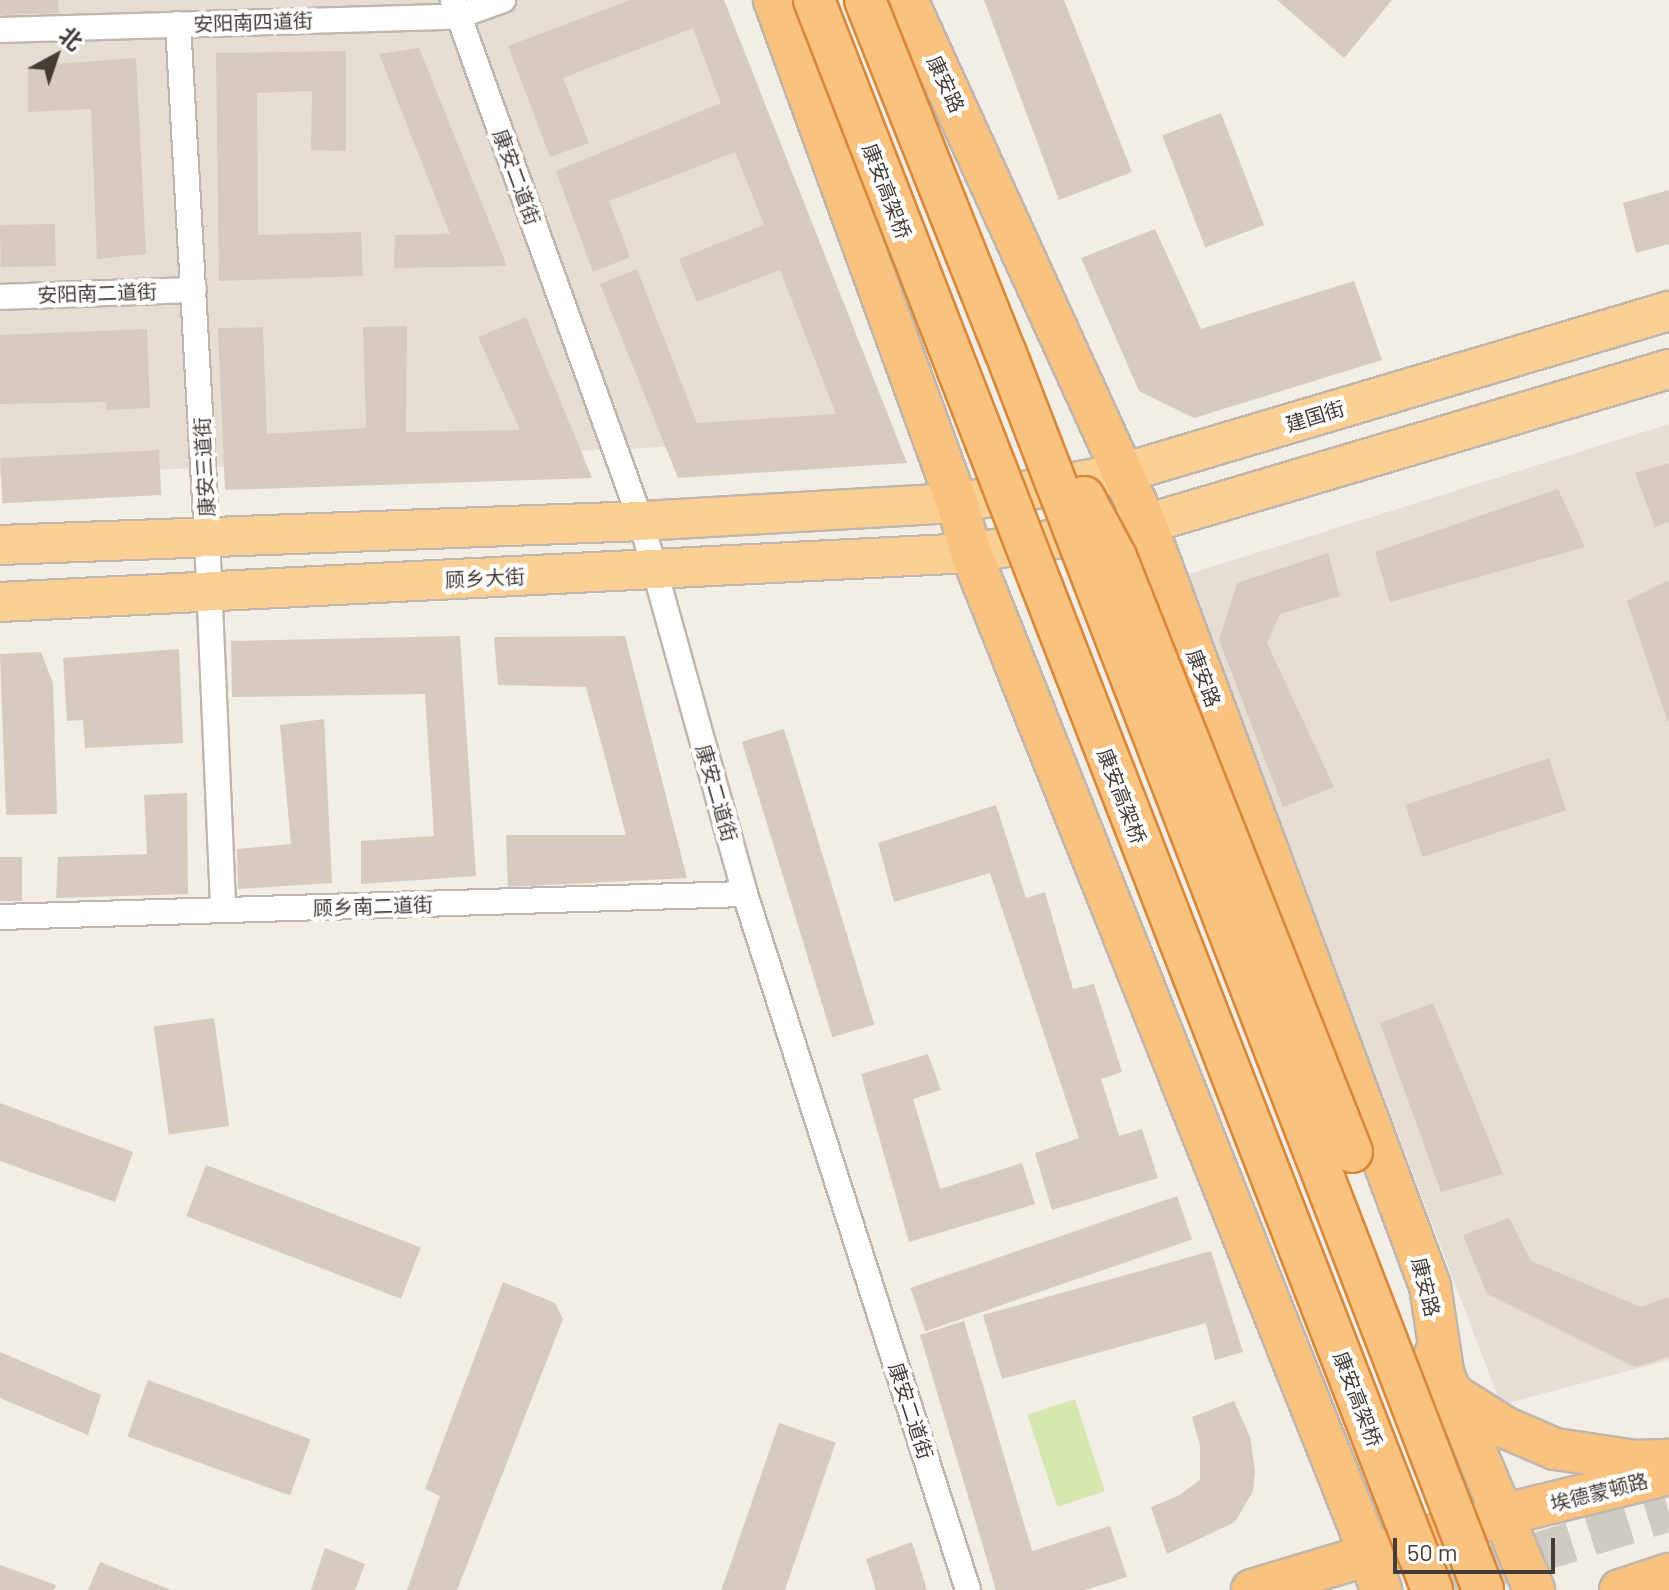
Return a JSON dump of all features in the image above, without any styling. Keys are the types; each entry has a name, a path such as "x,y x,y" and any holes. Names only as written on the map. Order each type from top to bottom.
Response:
{"highway":[{"path":"774,0 957,503 971,553 1360,1529 1381,1590"},
{"name":"康安高架桥","path":"814,0 952,362 1432,1590"},
{"path":"865,0 1005,351 1483,1590"},
{"name":"康安路","path":"907,0 1146,524 1420,1257 1430,1286 1448,1385"},
{"name":"康安路","path":"1005,351 1116,557 1352,1152 1534,1590"},
{"path":"952,362 1022,611 1343,1428 1354,1469 1360,1529"},
{"path":"1448,1385 1506,1428 1555,1449 1636,1461 1669,1460"},
{"name":"埃德蒙顿路","path":"1252,1590 1502,1515 1669,1474"},
{"path":"1620,1590 1669,1574"}],"main road":[{"name":"建国街","path":"957,503 1123,473 1669,311"},
{"path":"971,553 1146,524 1669,369"},
{"path":"0,545 641,521 957,503"},
{"name":"顾乡大街","path":"0,602 971,553"}],"street":[{"name":"安阳南四道街","path":"0,30 178,24 456,8 503,0"},
{"name":"康安二道街","path":"456,8 641,521 745,894 968,1590"},
{"name":"康安三道街","path":"178,24 210,591 223,910"},
{"name":"安阳南二道街","path":"0,297 194,290"},
{"name":"顾乡南二道街","path":"0,917 745,894"}],"shaded area":[{"path":"0,0 712,0 886,437 0,477"},
{"path":"1669,424 1669,1360 1501,1405 1186,575"}],"green space":[{"path":"1075,1399 1105,1491 1057,1507 1027,1414"}],"building":[{"path":"0,0 58,0 59,13 0,15"},
{"path":"630,0 724,0 907,463 678,478 600,284 637,269 697,423 836,414 780,270 697,302 679,259 764,225 735,152 609,201 630,257 593,272 556,171 721,103 693,28 563,78 589,143 550,157 508,46"},
{"path":"984,0 1064,0 1132,172 1059,200"},
{"path":"1277,0 1392,0 1344,58"},
{"path":"419,48 507,266 394,268 395,235 450,234 379,54"},
{"path":"346,51 346,151 311,150 312,91 257,93 258,235 361,232 363,276 219,281 216,53"},
{"path":"136,58 146,254 97,259 91,109 28,112 28,66"},
{"path":"1221,113 1264,225 1205,248 1162,136"},
{"path":"1669,190 1669,244 1636,253 1623,203"},
{"path":"55,224 56,266 1,267 0,225"},
{"path":"1155,229 1201,329 1354,281 1382,360 1194,418 1139,391 1081,258"},
{"path":"526,317 592,478 225,490 218,328 263,327 267,434 366,428 363,327 407,326 406,432 520,430 478,337"},
{"path":"147,329 150,408 107,410 106,402 0,404 0,335"},
{"path":"159,450 161,495 3,503 0,458"},
{"path":"1669,463 1669,522 1655,527 1635,473"},
{"path":"1558,489 1585,547 1390,602 1375,552"},
{"path":"1328,553 1340,596 1280,614 1267,643 1334,787 1283,807 1219,640 1237,583"},
{"path":"1669,580 1669,722 1668,722 1627,601"},
{"path":"460,636 476,876 361,884 361,841 434,836 425,694 232,697 231,641"},
{"path":"625,636 687,878 508,887 506,835 626,835 586,687 498,685 494,637"},
{"path":"179,649 183,743 85,748 83,720 67,721 63,658"},
{"path":"41,652 53,683 57,814 6,815 0,654"},
{"path":"324,719 332,883 238,889 237,849 291,844 280,725"},
{"path":"784,729 874,1024 832,1037 742,742"},
{"path":"1549,758 1566,810 1422,857 1405,805"},
{"path":"187,793 188,894 56,898 58,857 147,854 144,795"},
{"path":"996,805 1026,898 1045,892 1073,989 1094,984 1122,1072 1101,1079 1119,1136 1142,1129 1158,1178 1052,1210 1035,1153 1079,1138 990,873 894,902 878,843"},
{"path":"0,857 22,857 22,901 0,901"},
{"path":"1433,1003 1503,1174 1441,1192 1380,1023"},
{"path":"214,1018 229,1126 169,1134 154,1026"},
{"path":"928,1054 941,1090 913,1099 940,1189 1022,1163 1035,1204 909,1242 861,1074"},
{"path":"0,1103 133,1152 115,1202 0,1161"},
{"path":"206,1165 421,1247 401,1299 186,1216"},
{"path":"1177,1196 1192,1239 925,1331 910,1288"},
{"path":"1509,1218 1531,1261 1641,1307 1669,1297 1669,1357 1635,1367 1487,1294 1463,1235"},
{"path":"1211,1251 1243,1352 1215,1360 1206,1323 1002,1379 983,1315"},
{"path":"503,1282 555,1303 563,1319 457,1590 407,1590 440,1496 425,1489"},
{"path":"964,1321 1032,1551 1110,1526 1127,1577 1085,1590 996,1590 920,1335"},
{"path":"0,1352 101,1395 88,1435 0,1398"},
{"path":"148,1380 311,1439 290,1496 127,1436"},
{"path":"1234,1401 1250,1437 1255,1471 1253,1491 1235,1522 1167,1554 1151,1507 1178,1496 1200,1480 1200,1445 1192,1417"},
{"path":"779,1423 836,1443 785,1590 721,1590"},
{"path":"912,1542 927,1590 876,1590 866,1559"},
{"path":"325,1548 365,1564 355,1590 311,1590"},
{"path":"100,1562 171,1590 88,1590"},
{"path":"0,1565 56,1585 54,1590 0,1590"}],"tunnel":[{"path":"1419,1590 1669,1511"}]}
